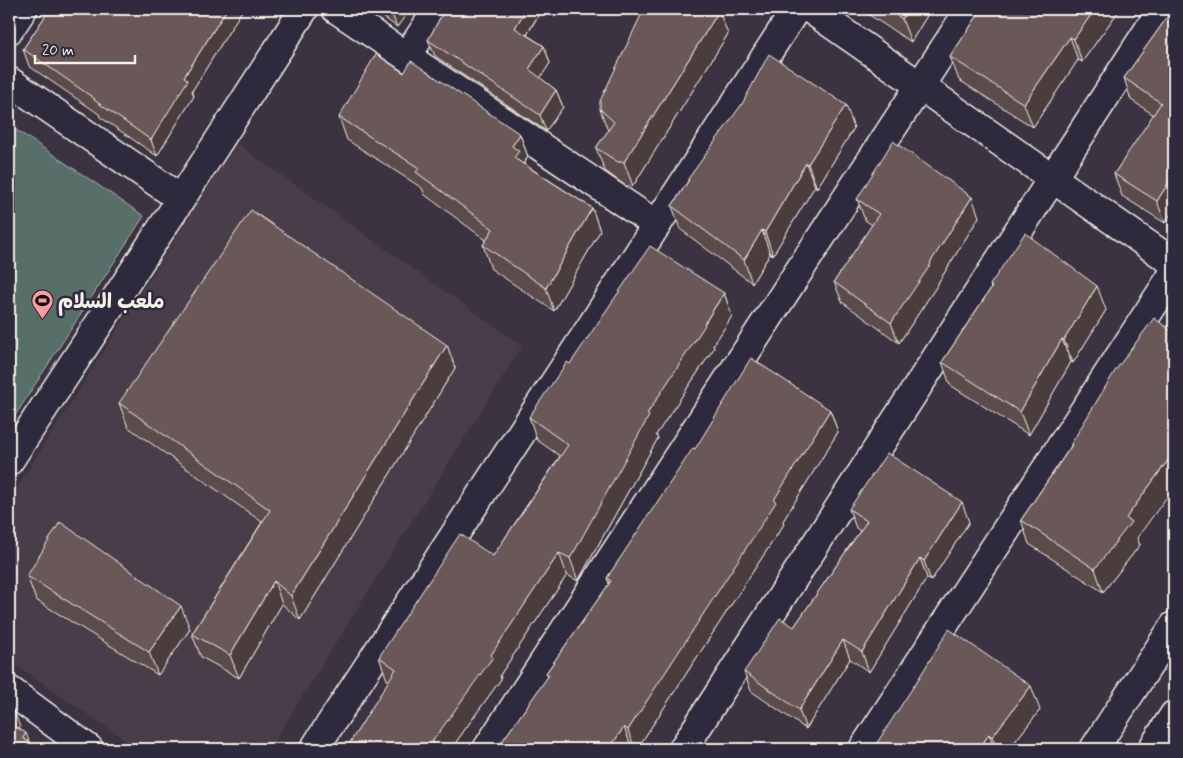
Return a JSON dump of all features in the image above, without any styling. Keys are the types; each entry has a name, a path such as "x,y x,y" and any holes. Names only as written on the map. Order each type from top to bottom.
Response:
{"street":[{"path":"9,30 23,9"},
{"path":"9,461 304,9"},
{"path":"336,9 657,225"},
{"path":"407,56 438,9"},
{"path":"314,749 584,339 796,9"},
{"path":"810,9 1174,263"},
{"path":"486,749 970,9"},
{"path":"683,749 1162,9"},
{"path":"9,81 181,199"},
{"path":"863,749 1174,273"},
{"path":"1094,749 1174,626"},
{"path":"9,690 72,744"},
{"path":"1152,749 1174,714"}],"shaded area":[{"path":"236,143 522,346 269,749 138,749 9,660 9,500"}],"green space":[{"name":"ملعب السلام","path":"9,125 144,216 9,425"}],"building":[{"path":"50,9 227,9 184,77 188,80 151,140 23,49"},
{"path":"445,9 526,9 515,28 544,46 529,69 556,90 540,115 428,40"},
{"path":"644,9 716,9 719,11 624,162 618,162 596,148 614,122 600,109 600,101"},
{"path":"887,9 909,9 902,19"},
{"path":"982,9 1095,9 1074,39 1070,37 1024,104 950,57"},
{"path":"1173,9 1174,174 1157,201 1114,174 1161,103 1124,78"},
{"path":"376,54 404,73 411,61 520,134 512,146 519,151 514,158 592,208 546,288 483,245 493,229 416,172 419,168 339,117"},
{"path":"769,54 846,105 808,164 806,163 765,232 762,230 744,260 672,206 688,179 742,104"},
{"path":"893,141 972,197 931,264 891,323 834,282 879,214 857,199"},
{"path":"251,210 447,345 291,596 274,581 230,655 192,634 270,510 119,403"},
{"path":"1025,233 1097,286 1064,340 1062,339 1020,412 942,362"},
{"path":"650,246 724,293 647,414 649,416 574,552 570,558 559,553 491,655 493,657 432,742 436,744 433,749 346,749 396,669 379,657 460,534 493,556 568,445 529,417 567,362 570,364"},
{"path":"1154,318 1174,333 1174,452 1126,518 1131,522 1095,569 1021,520 1072,445 1115,371"},
{"path":"751,358 830,410 774,500 776,502 628,730 624,727 609,749 499,749 502,745 501,743 549,675 546,673 611,581 607,578 693,448 695,449"},
{"path":"887,453 962,502 924,561 920,558 862,652 843,640 799,710 744,672 780,618 794,627 867,521 849,509"},
{"path":"60,522 181,606 149,652 27,576"},
{"path":"949,629 1031,686 992,737 989,734 979,749 873,749 919,678"},
{"path":"9,706 13,709 9,714"},
{"path":"9,723 26,733 23,738 40,749 9,749"}],"place":[{"name":"ملعب السلام","path":"42,320"}]}
